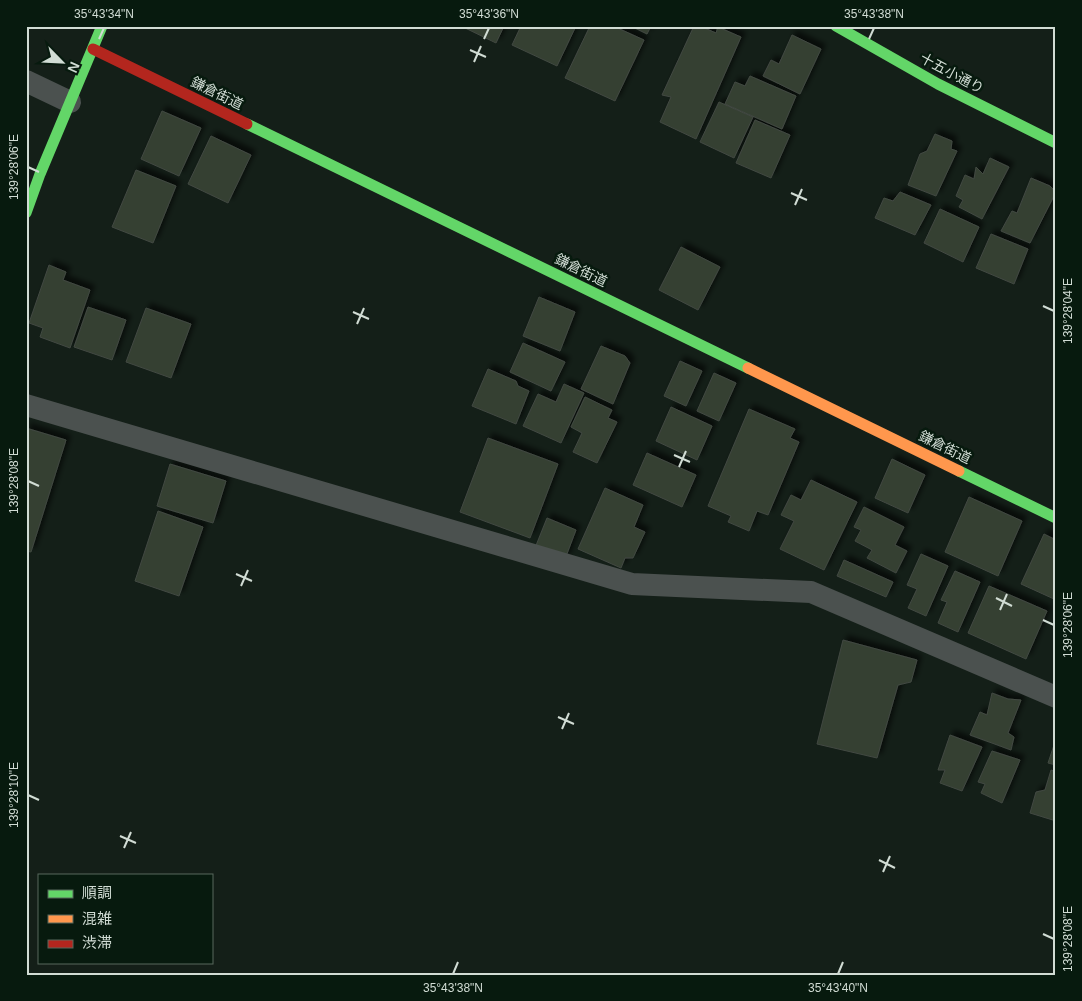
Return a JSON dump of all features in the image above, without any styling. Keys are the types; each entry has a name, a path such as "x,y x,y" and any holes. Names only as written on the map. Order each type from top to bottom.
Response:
{"street":[{"path":"26,213 40,174 102,26"},
{"name":"十五小通り","path":"836,26 938,84 1056,143"},
{"name":"鎌倉街道","path":"93,49 1056,518"}],"lane":[{"path":"26,82 70,102"},
{"path":"26,405 632,584 811,592 1056,697"}],"building":[{"path":"461,26 504,26 496,43"},
{"path":"521,26 576,26 557,66 512,45"},
{"path":"590,26 613,26 644,40 615,101 565,78"},
{"path":"631,26 651,26 647,34"},
{"path":"694,26 700,26 716,33 718,27 741,37 696,139 660,122 671,97 662,95"},
{"path":"792,35 821,49 800,94 763,76 771,60 779,64"},
{"path":"750,76 796,96 782,129 725,104 735,82 745,86"},
{"path":"719,102 753,117 734,158 700,142"},
{"path":"162,111 201,128 179,176 141,159"},
{"path":"755,120 790,135 771,178 736,163"},
{"path":"935,134 952,141 951,149 957,151 936,196 908,185 920,154 927,151"},
{"path":"211,136 251,155 228,203 188,184"},
{"path":"990,158 1009,167 982,219 959,207 963,200 956,196 965,175 974,179 976,167 983,174"},
{"path":"136,170 176,186 153,243 112,227"},
{"path":"1031,178 1050,186 1056,192 1030,243 1001,231 1012,211 1017,213"},
{"path":"900,192 931,205 915,235 875,218 884,198 893,201"},
{"path":"940,209 979,227 963,262 924,243"},
{"path":"991,234 1028,249 1014,284 976,268"},
{"path":"681,247 720,267 698,310 659,290"},
{"path":"49,265 66,272 63,280 90,290 70,348 40,337 43,328 29,323"},
{"path":"539,297 575,312 560,351 523,336"},
{"path":"88,307 126,320 112,360 74,347"},
{"path":"146,308 191,324 171,378 126,362"},
{"path":"523,343 565,362 551,391 510,372"},
{"path":"601,346 625,356 630,363 613,404 581,389"},
{"path":"680,361 702,371 686,406 664,396"},
{"path":"488,369 516,381 518,386 529,391 516,424 472,406"},
{"path":"714,373 736,383 719,421 697,411"},
{"path":"564,384 584,393 561,443 523,426 538,394 556,402"},
{"path":"585,397 612,410 608,418 617,422 597,463 573,452 582,433 571,427"},
{"path":"671,407 712,426 697,460 656,441"},
{"path":"749,409 795,429 790,438 799,442 768,515 757,511 749,531 728,522 731,516 708,506"},
{"path":"26,428 66,440 31,552 26,551"},
{"path":"488,438 558,464 530,538 460,512"},
{"path":"647,453 696,475 682,507 633,485"},
{"path":"892,459 925,475 908,513 875,498"},
{"path":"170,464 226,481 213,523 157,506"},
{"path":"811,480 857,502 824,570 780,549 794,521 781,515 791,495 801,500"},
{"path":"605,488 643,505 634,527 645,532 633,558 625,558 621,568 578,549"},
{"path":"969,497 1022,521 998,576 945,552"},
{"path":"864,507 904,527 895,545 907,551 896,573 867,558 872,550 855,541 861,530 854,527"},
{"path":"158,511 203,527 179,596 135,581"},
{"path":"547,518 576,530 565,559 535,548"},
{"path":"1044,534 1056,540 1056,594 1054,599 1021,584"},
{"path":"921,554 948,566 926,616 908,608 917,589 907,585"},
{"path":"844,560 893,582 886,597 837,576"},
{"path":"955,571 980,582 958,632 938,623 947,602 941,600"},
{"path":"989,586 1047,611 1026,659 968,633"},
{"path":"843,640 917,660 911,682 898,685 877,758 817,744"},
{"path":"992,693 1008,699 1021,700 1008,733 1014,737 1011,750 970,735 980,712 987,715"},
{"path":"950,735 982,747 962,791 940,783 945,770 938,770"},
{"path":"1056,739 1056,765 1048,763"},
{"path":"992,751 1020,760 1002,803 981,793 985,784 978,782"},
{"path":"1051,770 1056,772 1056,821 1030,813 1036,792 1045,790"}],"traffic: fast":[{"path":"26,213 40,174 102,26"},
{"path":"836,26 938,84 1056,143"},
{"path":"247,124 748,368"},
{"path":"959,471 1056,518"}],"traffic: slow":[{"path":"748,368 959,471"}],"traffic: jam":[{"path":"93,49 247,124"}]}
